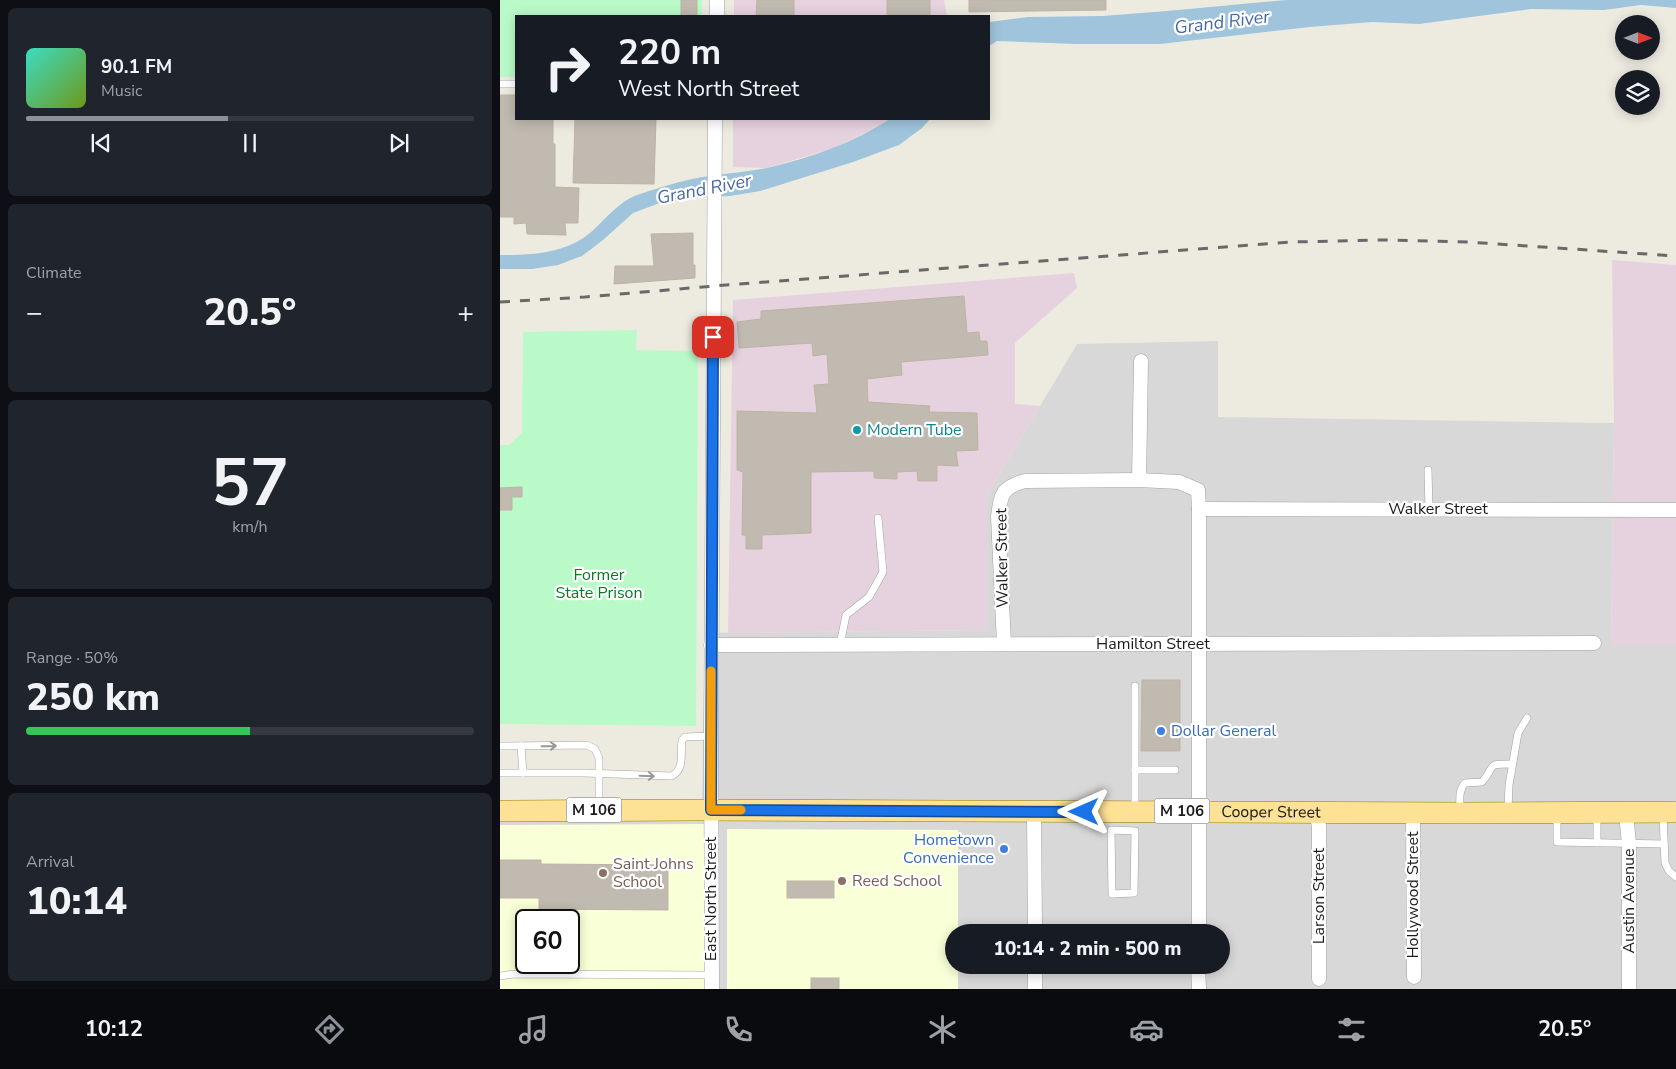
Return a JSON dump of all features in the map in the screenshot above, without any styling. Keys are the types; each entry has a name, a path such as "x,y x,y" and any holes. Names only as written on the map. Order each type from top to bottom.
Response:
{"main road":[{"name":"Cooper Street","path":"599,810 1034,812 1123,818 1199,811 1412,813 1670,812"},
{"name":"M 106","path":"500,811 599,810"}],"street":[{"path":"716,15 717,0"},
{"name":"East North Street","path":"712,982 711,645 715,120"},
{"path":"1139,480 1140,360"},
{"name":"Walker Street","path":"1004,644 998,516 1000,502 1006,489 1012,484 1025,481 1139,480 1178,482 1198,490 1200,509 1676,510"},
{"path":"1198,924 1200,509"},
{"name":"Hamilton Street","path":"711,645 1594,643"},
{"path":"1034,812 1035,924"},
{"name":"Larson Street","path":"1316,812 1319,826 1319,979"},
{"name":"Austin Avenue","path":"1626,812 1629,844 1629,989"},
{"name":"Hollywood Street","path":"1412,813 1414,977"},
{"path":"1035,974 1035,989"},
{"path":"1198,974 1198,989"}],"lane":[{"path":"500,84 515,84"},
{"path":"1428,470 1429,509"},
{"path":"840,644 846,614 870,597 883,572 878,518"},
{"path":"1123,818 1135,831 1134,893 1112,894 1111,830 1123,818 1135,770 1135,686"},
{"path":"1508,813 1509,785 1518,733 1527,718"},
{"path":"500,774 672,776 677,773 681,766 682,740 685,737 711,736"},
{"path":"500,746 587,745 595,749 599,758 599,810"},
{"path":"521,746 523,773"},
{"path":"1460,813 1460,797 1462,786 1465,783 1482,782 1494,764 1512,764"},
{"path":"1135,770 1175,770"},
{"path":"1597,812 1598,843"},
{"path":"1670,812 1664,844 1669,872 1676,877"},
{"path":"1557,813 1557,842 1664,844"},
{"path":"500,976 514,974 712,982"}],"shaded area":[{"path":"734,0 944,0 947,15 734,15"},
{"path":"733,120 888,120 876,128 831,149 767,168 733,167"},
{"path":"1612,260 1676,265 1676,645 1611,645 1614,423"},
{"path":"1074,273 1077,288 1015,343 1015,404 1040,406 987,495 987,630 728,633 733,300"},
{"path":"1218,341 1218,417 1614,423 1611,645 1676,645 1676,989 500,989 500,800 702,802 705,633 987,630 987,495 1077,344"},
{"name":"Saint Johns School","path":"706,824 707,989 500,989 500,825"},
{"name":"Reed School","path":"727,829 958,830 958,924 945,924 945,974 958,974 958,989 727,989"}],"green space":[{"path":"500,0 702,0 702,15 515,15 515,77 500,77"},
{"name":"Former State Prison","path":"637,330 636,350 698,351 696,726 500,724 500,445 509,445 522,433 523,332"}],"water":[{"name":"Grand River","path":"1286,0 1676,0 1676,8 1641,5 1604,10 1531,9 1419,24 1372,22 1160,44 1075,44 997,41 990,45 990,22 1028,17 1103,16"},
{"name":"Grand River","path":"888,120 929,120 922,128 899,145 853,162 760,191 730,196 686,198 657,204 633,213 582,256 558,265 532,269 500,269 500,255 524,255 547,252 580,240 624,202 637,195 692,179 758,170 799,160 831,149 876,128"}],"building":[{"path":"681,0 697,0 697,15 681,15"},
{"path":"757,0 794,0 794,15 756,15"},
{"path":"887,0 930,0 930,15 887,15"},
{"path":"969,0 1106,0 1106,10 969,12"},
{"path":"500,95 515,95 515,120 553,120 555,187 579,188 578,223 565,223 566,235 527,234 526,223 514,224 514,217 500,217"},
{"path":"575,120 656,120 654,184 573,183"},
{"path":"693,233 695,278 614,284 615,266 654,266 651,234"},
{"name":"Modern Tube","path":"964,296 967,333 979,332 980,341 987,341 988,355 901,362 902,375 867,379 868,402 930,406 929,412 977,413 978,450 956,451 958,466 937,465 937,481 918,481 917,471 897,472 897,479 874,478 874,471 811,472 811,533 762,535 762,549 746,549 746,535 742,535 743,472 737,470 737,411 817,413 814,385 829,384 827,354 813,356 812,343 739,348 737,322 761,319 761,311"},
{"path":"522,487 522,497 512,497 512,510 500,510 500,488"},
{"path":"1142,680 1180,680 1180,751 1141,751"},
{"path":"500,860 541,860 541,864 668,865 668,910 539,909 539,898 500,898"},
{"path":"787,881 834,881 834,898 787,898"},
{"path":"811,978 839,978 839,989 811,989"}],"railway":[{"path":"500,302 1291,242 1383,240 1468,242 1676,256"}],"slow traffic":[{"path":"711,671 711,810 741,810"}],"place":[{"name":"Modern Tube","path":"857,430"},
{"name":"Dollar General","path":"1161,731"},
{"name":"Hometown Convenience","path":"1004,849"},
{"name":"Saint Johns School","path":"603,873"},
{"name":"Reed School","path":"842,881"}],"route":[{"path":"713,337 711,810 1084,812"}]}
